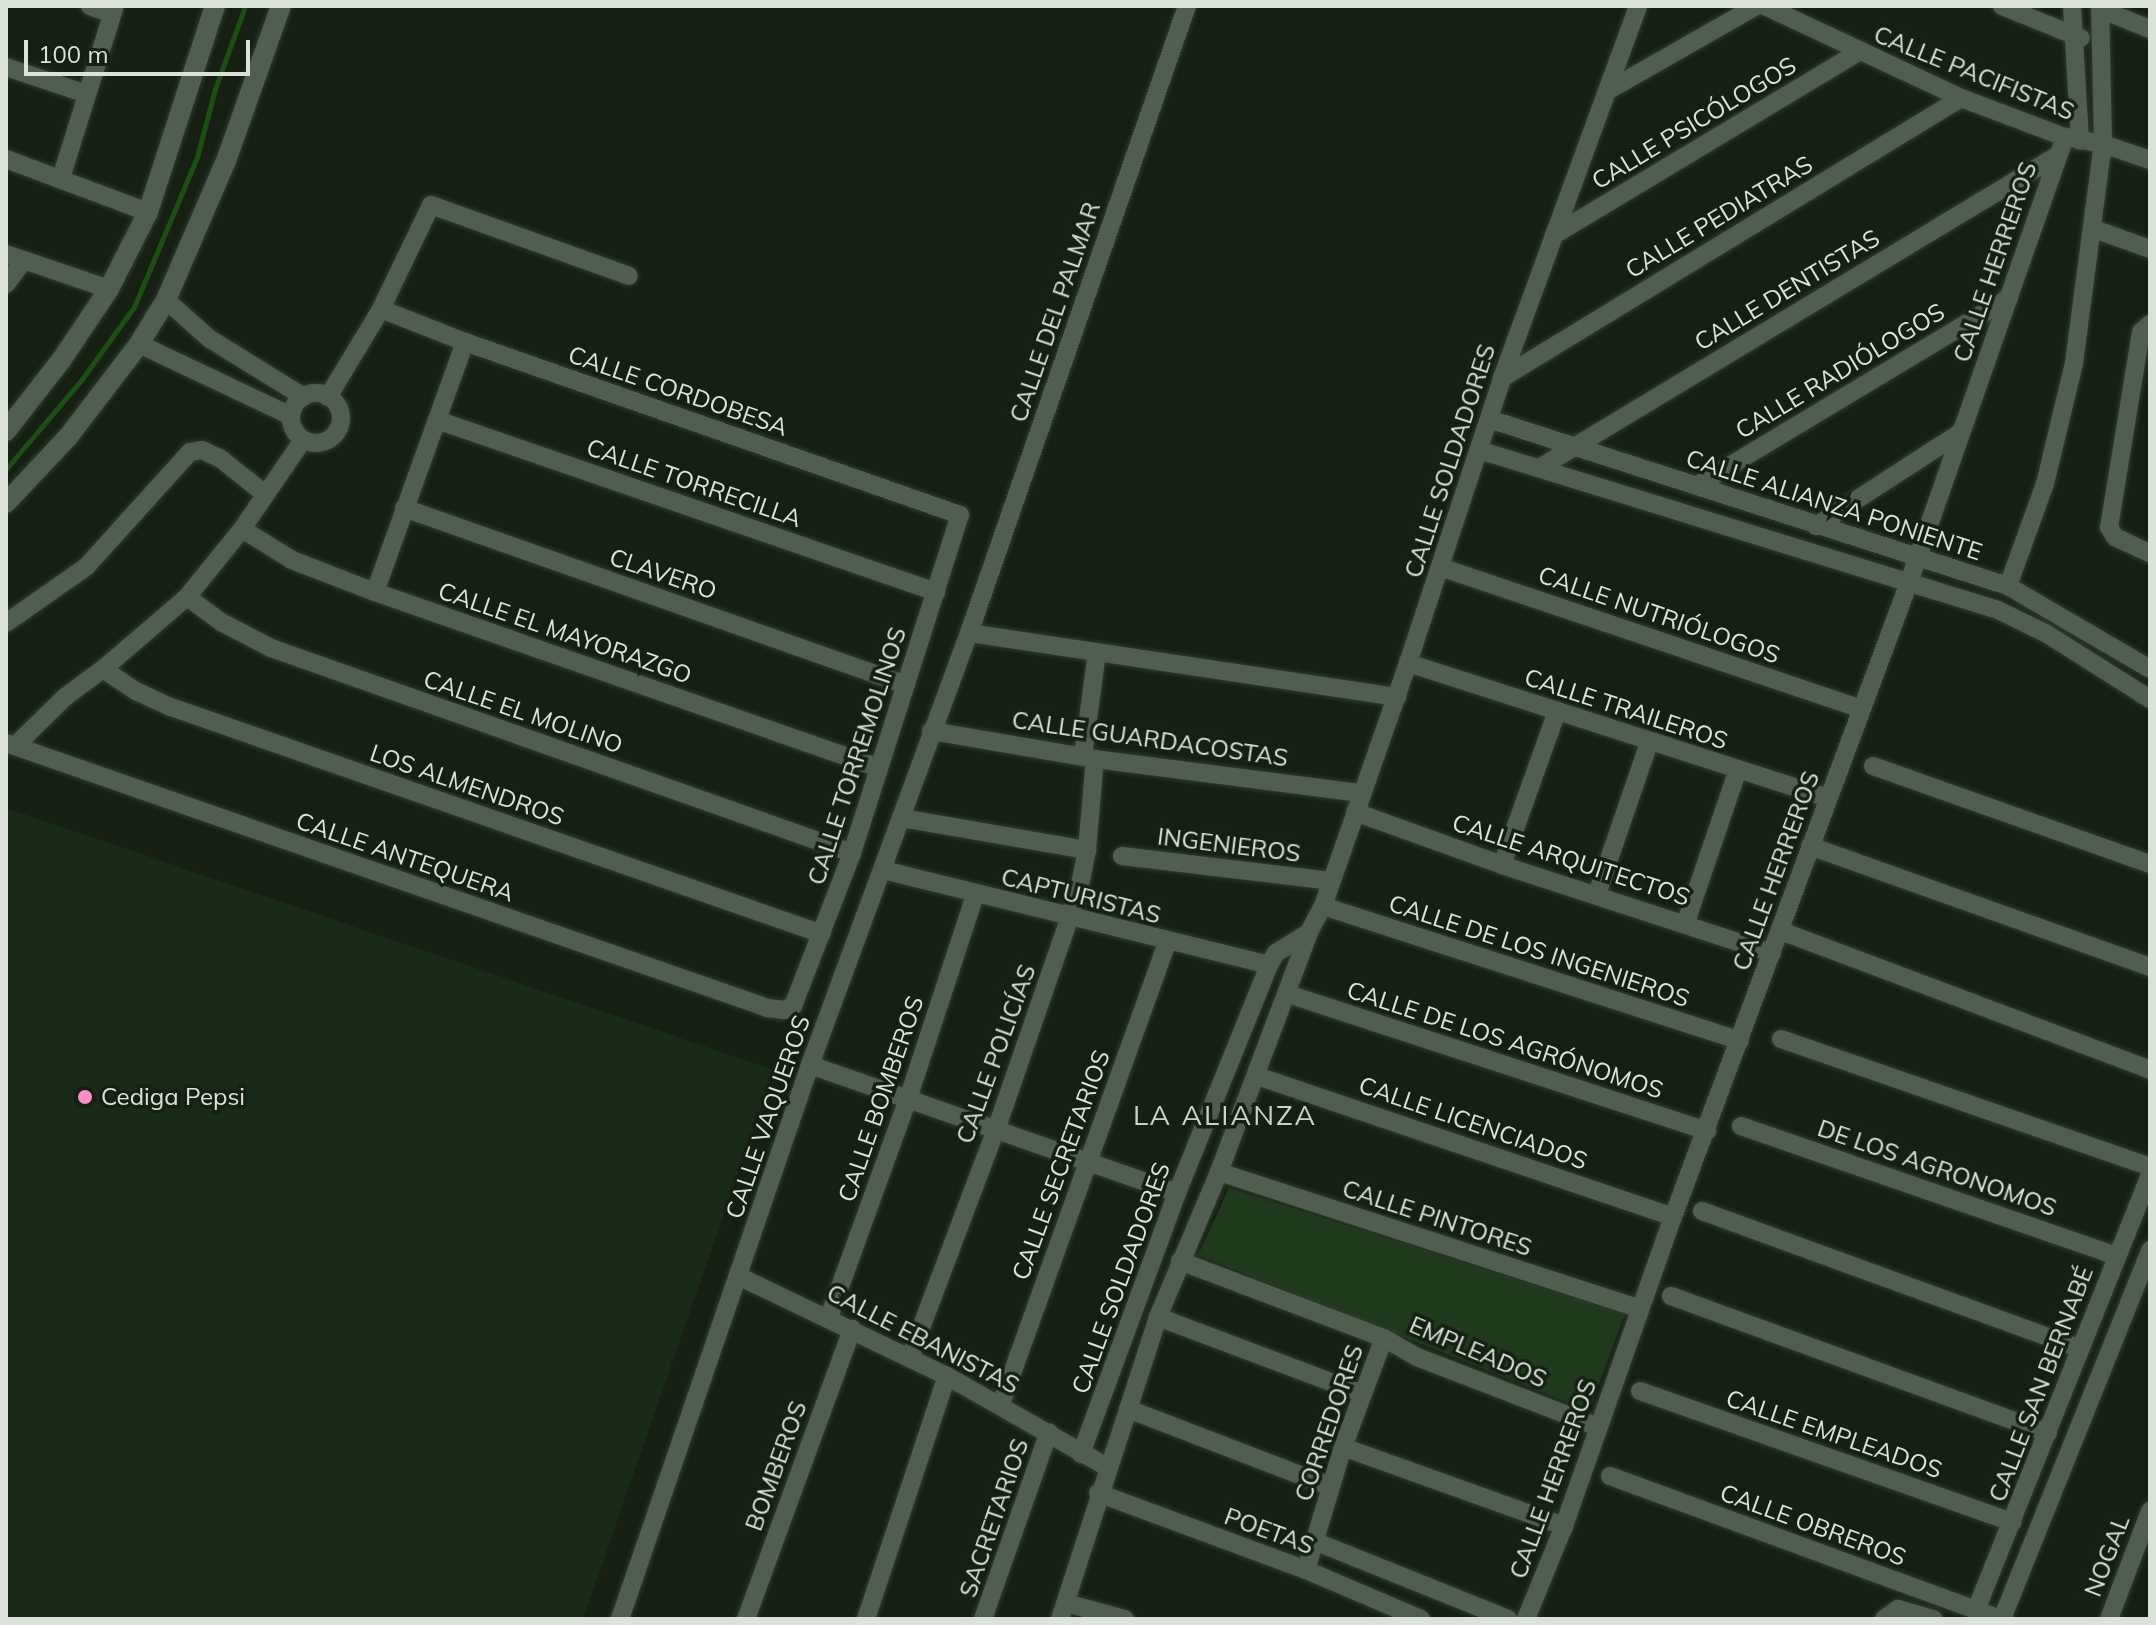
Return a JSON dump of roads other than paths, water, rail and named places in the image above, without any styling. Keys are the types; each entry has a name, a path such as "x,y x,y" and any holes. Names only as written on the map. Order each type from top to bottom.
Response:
{"street":[{"path":"61,178 113,10 90,6"},
{"path":"6,431 62,359 109,289 148,212 215,6"},
{"path":"6,503 68,437 139,344 166,300 226,161 281,6"},
{"name":"CALLE DEL PALMAR","path":"969,633 1187,6"},
{"name":"CALLE SOLDADORES","path":"1063,1611 1098,1493 1158,1317 1257,1076 1309,932 1323,906 1397,697 1502,378 1638,6"},
{"path":"1609,90 1756,6"},
{"name":"CALLE PACIFISTAS","path":"1765,6 1961,98 2072,139 2103,144 2150,160"},
{"path":"2002,6 2099,45"},
{"name":"CALLE HERREROS","path":"1526,1619 1564,1526 1673,1217 1918,558 2058,155 2072,139 2072,6"},
{"path":"2008,586 2045,484 2074,363 2103,144 2100,8 2150,29"},
{"name":"CALLE PSICÓLOGOS","path":"1554,235 1859,52"},
{"path":"6,67 86,94"},
{"name":"CALLE PEDIATRAS","path":"1502,378 1961,98"},
{"name":"CALLE DENTISTAS","path":"1541,467 2058,155"},
{"path":"6,159 148,212"},
{"path":"328,397 381,309 431,205 629,276"},
{"path":"2094,229 2150,249"},
{"path":"6,254 109,289"},
{"path":"6,284 24,260"},
{"name":"CALLE RADIÓLOGOS","path":"1696,486 2009,298"},
{"path":"166,300 210,339 304,397 328,397 339,409 337,432 324,442 303,440 295,432 291,416 304,397"},
{"name":"CALLE CORDOBESA","path":"381,309 465,342 960,515"},
{"path":"2150,324 2141,332 2109,527 2115,537 2150,553"},
{"path":"193,368 210,339"},
{"path":"375,592 465,342"},
{"path":"139,344 291,416"},
{"name":"CALLE ALIANZA PONIENTE","path":"1489,419 2008,586 2150,669"},
{"name":"CALLE TORRECILLA","path":"437,420 936,592"},
{"path":"1816,526 1960,433"},
{"path":"10,745 187,597 242,529 303,440"},
{"path":"6,623 86,567 190,452 202,450 221,459 265,494"},
{"path":"1479,450 1908,585 1988,607 2047,634 2150,699"},
{"name":"CLAVERO","path":"404,508 906,685"},
{"name":"CALLE TORREMOLINOS","path":"789,1009 822,934 852,853 960,515"},
{"name":"CALLE EL MAYORAZGO","path":"242,529 292,560 375,592 879,768"},
{"name":"CALLE NUTRIÓLOGOS","path":"1440,567 1862,709"},
{"name":"CALLE EL MOLINO","path":"187,597 221,622 271,648 852,853"},
{"path":"969,633 1397,697"},
{"name":"CALLE VAQUEROS","path":"620,1619 810,1065 969,633"},
{"path":"1089,758 1097,653"},
{"name":"CALLE TRAILEROS","path":"1408,663 1737,772 1828,798"},
{"name":"LOS ALMENDROS","path":"103,669 136,691 171,707 822,934"},
{"path":"1502,865 1557,711"},
{"name":"CALLE GUARDACOSTAS","path":"931,731 1089,758 1362,793"},
{"path":"1597,894 1649,743"},
{"name":"CALLE ANTEQUERA","path":"10,745 768,1008 789,1009"},
{"name":"CALLE POLICÍAS","path":"910,1357 996,1130 1071,916 1087,850 1089,758"},
{"path":"1873,766 2150,864"},
{"path":"1686,922 1737,772"},
{"name":"CALLE ARQUITECTOS","path":"1355,812 1502,865 1686,922 1772,953"},
{"path":"901,818 1087,850"},
{"path":"1810,846 2150,967"},
{"name":"INGENIEROS","path":"1122,856 1331,881"},
{"name":"CAPTURISTAS","path":"883,870 1269,965"},
{"name":"CALLE BOMBEROS","path":"829,1317 908,1099 975,895"},
{"name":"CALLE DE LOS INGENIEROS","path":"1323,906 1740,1041"},
{"path":"1781,931 2150,1070"},
{"name":"CALLE SOLDADORES","path":"1081,1454 1177,1193 1269,965 1276,953 1309,932"},
{"name":"CALLE SECRETARIOS","path":"1001,1404 1167,942"},
{"name":"CALLE DE LOS AGRÓNOMOS","path":"1288,994 1707,1131"},
{"path":"1781,1039 2150,1167"},
{"path":"810,1065 1177,1193"},
{"name":"CALLE LICENCIADOS","path":"1257,1076 1673,1217"},
{"name":"DE LOS AGRONOMOS","path":"1741,1126 2117,1256"},
{"name":"CALLE PINTORES","path":"1219,1172 1640,1309"},
{"name":"CALLE SAN BERNABÉ","path":"1976,1610 2150,1176"},
{"path":"1702,1211 2081,1349"},
{"path":"2001,1619 2150,1250"},
{"path":"1180,1261 1384,1338"},
{"name":"CALLE EBANISTAS","path":"738,1276 829,1317 1001,1404 1081,1454"},
{"path":"1671,1296 2048,1433"},
{"path":"1158,1317 1363,1394"},
{"name":"BOMBEROS","path":"746,1619 852,1329"},
{"name":"CORREDORES","path":"1306,1570 1343,1447 1384,1338"},
{"name":"EMPLEADOS","path":"1384,1338 1417,1357 1598,1427"},
{"path":"866,1619 947,1376"},
{"name":"CALLE EMPLEADOS","path":"1640,1391 2013,1522"},
{"path":"1128,1409 1331,1487"},
{"name":"SACRETARIOS","path":"983,1619 1049,1432"},
{"path":"1343,1447 1564,1526"},
{"path":"1081,1454 1107,1467"},
{"name":"CALLE OBREROS","path":"1610,1476 2001,1619"},
{"name":"POETAS","path":"1098,1493 1306,1570 1421,1619"},
{"name":"NOGAL","path":"2109,1619 2150,1511"},
{"path":"1314,1541 1508,1619"},
{"path":"1884,1619 1898,1609 1934,1619"},
{"path":"1063,1611 1125,1619"}],"waterway":[{"path":"6,469 82,379 134,307 197,157 215,89 245,6"}],"place":[{"name":"Cediga Pepsi","path":"85,1097"}],"district":[{"name":"LA ALIANZA","path":"1225,1115"}]}
